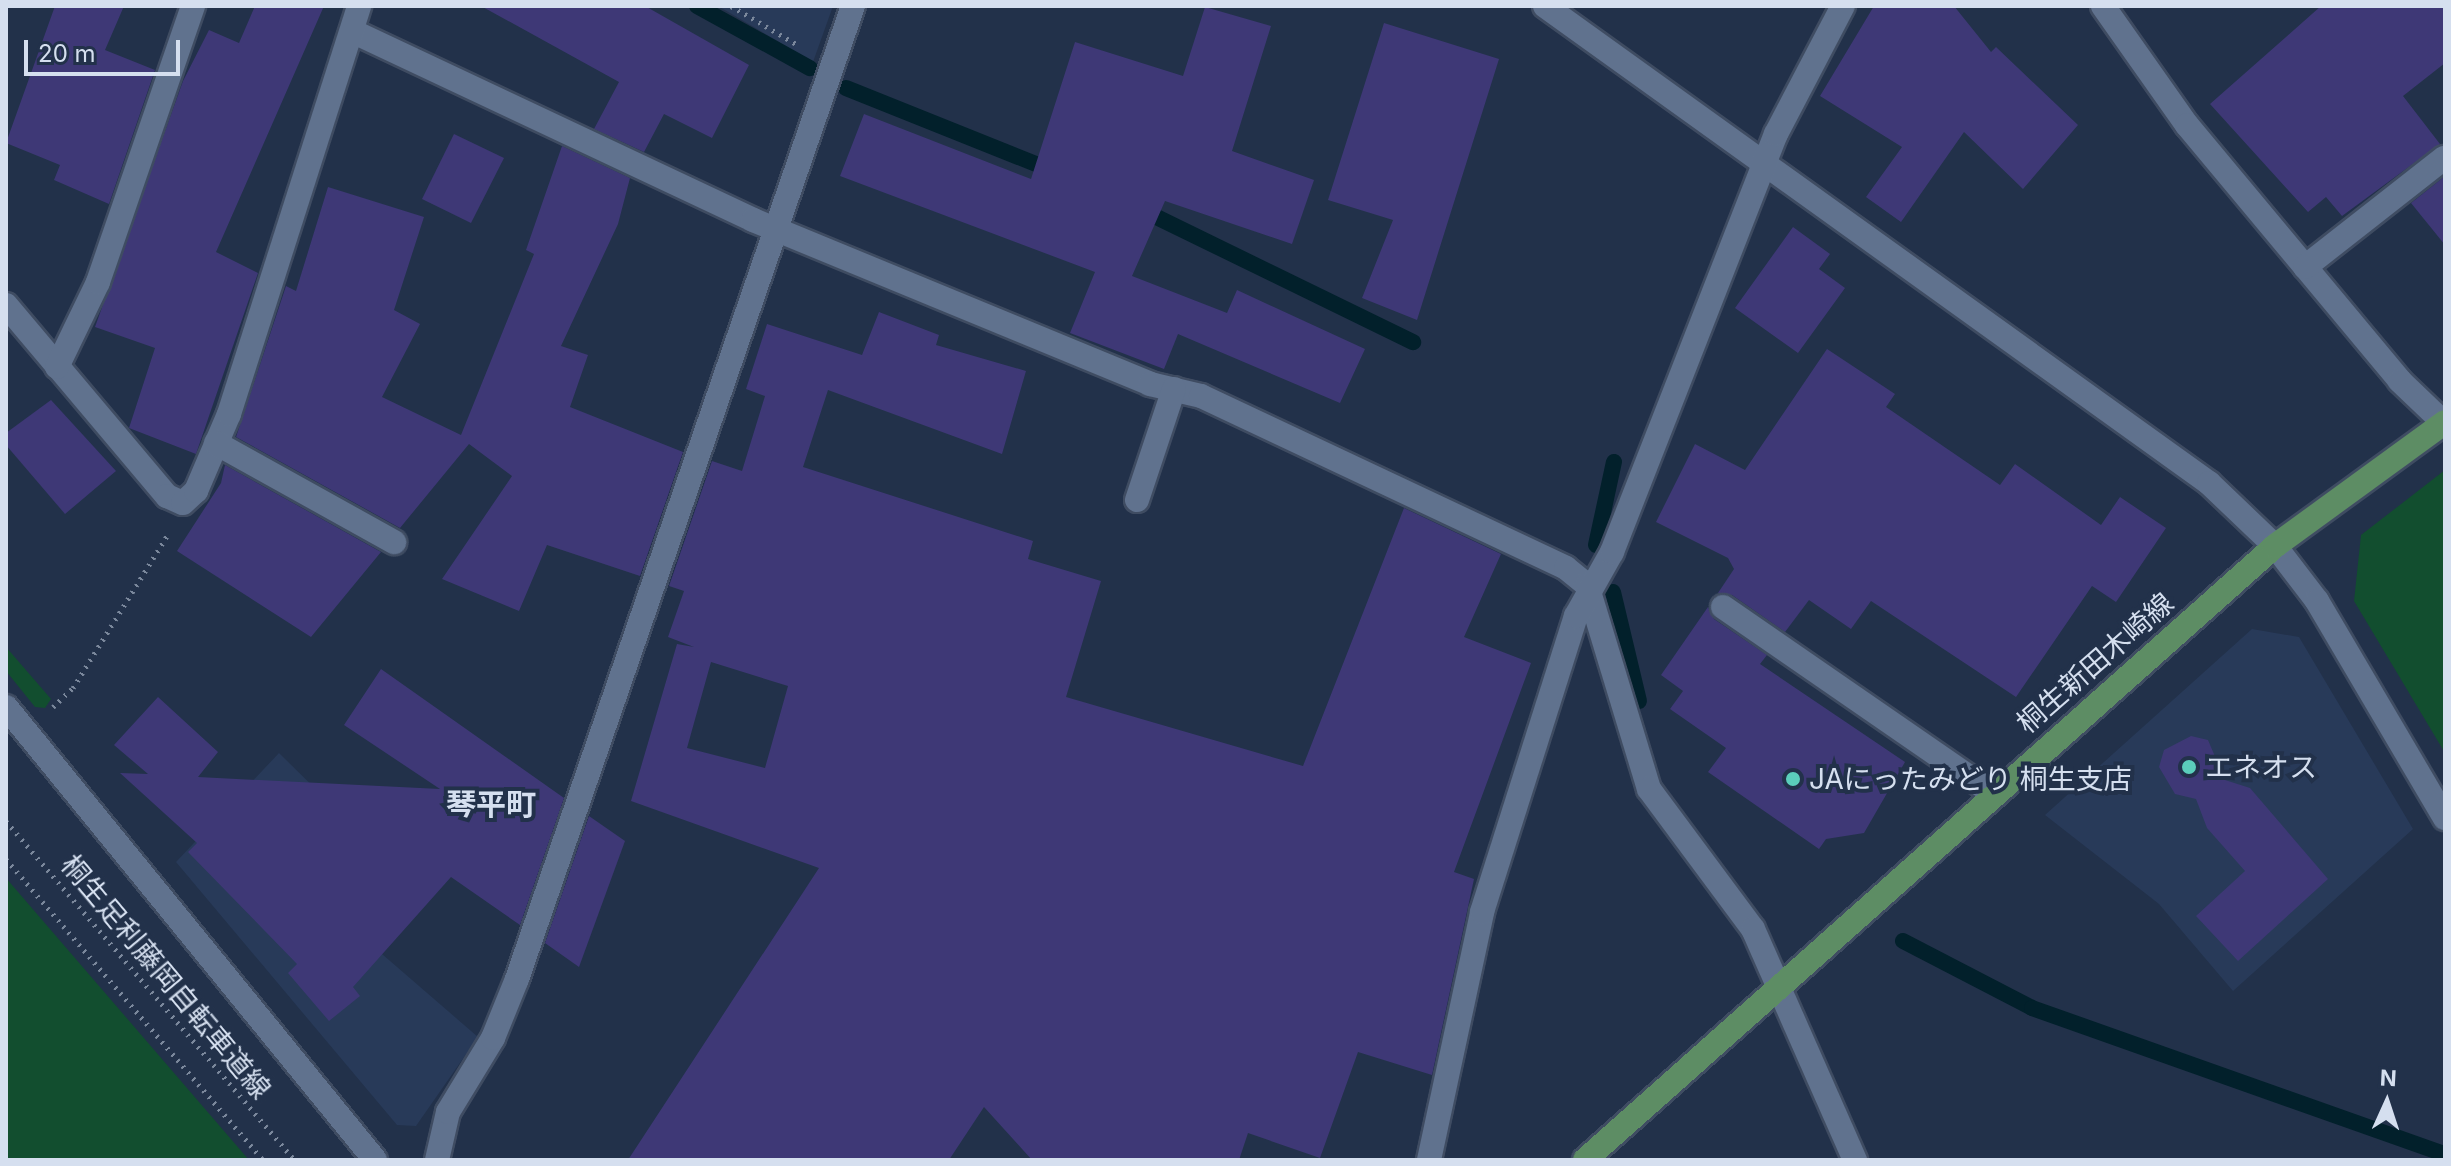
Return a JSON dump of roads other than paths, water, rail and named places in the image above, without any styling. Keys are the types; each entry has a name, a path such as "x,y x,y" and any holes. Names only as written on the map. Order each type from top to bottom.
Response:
{"main road":[{"name":"桐生新田木崎線","path":"1585,1160 1777,985 2275,546 2445,423"}],"street":[{"path":"57,367 92,297 193,6"},
{"path":"6,305 167,496 183,503 196,491 216,443 354,32 359,6"},
{"path":"437,1160 448,1112 517,979 772,227 853,6"},
{"path":"1545,6 2209,483 2275,546 2340,637 2445,818"},
{"path":"1429,1160 1482,912 1587,585 1612,552 1765,163 1818,41 1843,6"},
{"path":"2103,6 2187,125 2305,267 2445,423"},
{"path":"354,32 772,227 1174,389 1449,507 1587,585 1649,789 1737,900 1853,1156"},
{"path":"2305,267 2444,158"},
{"path":"1137,500 1174,389"},
{"path":"216,443 394,542"},
{"path":"1723,607 1993,793"},
{"path":"6,707 375,1160"}],"waterway":[{"path":"697,6 810,68"},
{"path":"846,88 1053,171"},
{"path":"1140,209 1413,342"},
{"path":"1596,545 1614,462"},
{"path":"1613,592 1639,701"},
{"path":"1903,941 2032,1008 2445,1154"}],"place":[{"name":"エネオス","path":"2189,767"},
{"name":"JAにったみどり 桐生支店","path":"1793,779"}],"district":[{"name":"琴平町","path":"491,804"}]}
